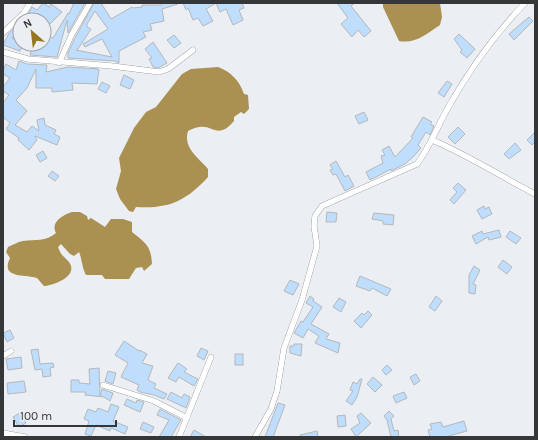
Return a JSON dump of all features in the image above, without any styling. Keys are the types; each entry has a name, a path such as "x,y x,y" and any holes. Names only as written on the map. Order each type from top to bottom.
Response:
{"street":[{"path":"3,33 24,13 30,3"},
{"path":"59,63 71,36 90,3"},
{"path":"255,437 270,409 277,391 284,348 302,300 317,246 314,226 315,216 322,206 353,194 374,182 416,164 425,153 435,131 476,62 525,3"},
{"path":"3,52 28,59 59,63 112,66 159,72 168,69 193,50"},
{"path":"432,140 461,152 494,173 535,194"},
{"path":"3,356 11,351"},
{"path":"179,437 211,357"},
{"path":"103,385 154,401 187,418"},
{"path":"3,433 25,437"}],"shaded area":[{"path":"383,3 440,3 442,17 440,25 416,40 405,42 399,41 383,7"},
{"path":"218,67 227,71 234,77 244,94 248,95 249,109 244,114 241,112 234,117 234,121 222,130 217,131 203,127 196,127 188,131 187,137 189,147 208,169 208,177 192,192 176,202 158,207 136,207 133,212 129,211 120,199 116,189 121,171 119,158 134,128 146,112 156,107 182,74 191,69"},
{"path":"72,212 80,212 87,216 88,220 91,218 105,227 111,219 123,219 132,222 132,232 147,245 152,264 144,271 142,267 136,268 129,279 105,279 102,275 86,275 79,252 74,256 70,254 61,244 58,247 59,250 69,262 71,272 59,282 44,286 37,278 11,273 8,269 10,258 6,252 8,247 21,241 40,240 52,236 56,233 56,222"}],"building":[{"path":"43,3 49,7 51,4 62,12 52,22 52,12 29,12 32,7 37,10"},
{"path":"74,3 85,3 68,33 67,20 57,57 30,55 31,52 52,52 52,38 68,13 69,14"},
{"path":"94,3 101,3 111,19 132,7 142,7 142,5 162,5 162,3 178,3 162,9 164,21 150,24 152,30 143,32 146,37 119,51 119,63 115,61 68,58 68,53","holes":["95,11 108,29 83,44 85,47 102,39 112,57 76,50 91,29 87,27 87,24"]},
{"path":"183,3 216,3 206,9 213,21 203,26 198,18 193,20 188,8 186,10"},
{"path":"216,3 242,3 244,8 239,10 243,20 233,25 226,9 220,12"},
{"path":"337,3 355,3 351,6 371,31 364,37 358,30 352,37 341,24 348,18"},
{"path":"529,17 533,21 514,40 509,34"},
{"path":"12,30 12,48 3,45"},
{"path":"459,34 475,49 467,58 460,52 462,50 454,39"},
{"path":"174,35 181,43 174,48 167,40"},
{"path":"153,42 167,63 158,68 153,67 149,59 152,58 145,49"},
{"path":"19,61 27,64 47,65 46,72 68,67 99,69 97,84 72,83 73,90 52,92 52,88 36,88 36,69 27,88 16,100 27,111 15,125 27,132 32,126 39,131 37,120 44,118 45,125 56,130 54,134 60,137 57,145 35,136 37,140 29,150 18,140 19,138 6,129 10,123 3,117 3,103 9,95 3,91 3,87 10,78 3,74 3,70 6,64 16,70"},
{"path":"124,75 134,80 130,89 120,85"},
{"path":"447,81 452,84 444,97 438,93"},
{"path":"102,82 110,86 106,93 98,89"},
{"path":"364,112 368,120 359,124 355,116"},
{"path":"423,117 432,122 430,124 434,126 430,135 426,132 418,145 421,148 405,164 391,171 391,169 370,180 366,172 383,163 381,156 385,155 382,150 389,146 395,157 413,138 411,137"},
{"path":"458,127 465,134 455,144 448,137"},
{"path":"535,132 535,142 532,145 527,140"},
{"path":"515,143 521,150 509,159 504,154"},
{"path":"43,151 47,158 40,162 36,155"},
{"path":"336,161 345,177 348,175 354,186 345,191 336,174 333,175 330,170 333,169 330,165"},
{"path":"52,171 59,176 55,181 48,176"},
{"path":"458,183 466,190 454,204 450,200 457,192 453,188"},
{"path":"484,206 485,209 489,207 492,214 482,219 477,210"},
{"path":"327,212 337,213 336,222 326,222"},
{"path":"374,213 394,215 393,225 383,224 383,221 372,219"},
{"path":"499,230 501,237 489,240 488,237 476,244 472,236 482,231 483,234"},
{"path":"510,231 521,238 516,244 506,237"},
{"path":"503,260 512,267 507,274 498,267"},
{"path":"474,266 480,270 473,284 476,285 475,294 469,293 469,275"},
{"path":"360,276 391,289 387,296 372,288 370,291 356,286"},
{"path":"290,280 299,284 293,295 284,291"},
{"path":"310,296 314,299 313,301 322,307 311,324 329,334 326,339 340,343 338,353 315,343 319,336 308,329 303,338 294,333 301,321 303,322 313,307 306,303"},
{"path":"436,296 442,301 435,311 429,307"},
{"path":"339,298 346,302 341,312 333,307"},
{"path":"368,311 372,315 361,328 354,321 362,313 364,315"},
{"path":"10,330 14,338 7,342 3,333"},
{"path":"124,341 139,351 147,354 142,363 153,366 148,380 156,384 154,388 167,394 164,399 140,392 137,390 139,385 121,377 128,363 115,355"},
{"path":"294,344 302,344 301,356 290,353 290,346 294,346"},
{"path":"201,348 208,351 204,360 197,356"},
{"path":"38,349 40,364 53,363 54,367 50,368 51,376 43,377 42,369 35,370 31,350"},
{"path":"235,354 243,354 243,365 235,365"},
{"path":"21,357 22,368 8,370 6,359"},
{"path":"178,363 187,369 184,372 198,379 194,386 179,377 176,382 168,378"},
{"path":"387,365 392,370 386,375 382,370"},
{"path":"99,368 100,396 102,389 113,393 110,401 104,397 85,395 86,392 71,392 71,380 79,380 79,383 90,384 89,369"},
{"path":"108,371 116,373 113,384 105,381"},
{"path":"416,374 420,381 414,385 410,377"},
{"path":"373,377 382,385 375,392 367,384"},
{"path":"360,379 362,379 357,397 352,405 346,401 353,391 350,390 353,382 357,384"},
{"path":"24,381 26,392 8,394 7,383"},
{"path":"171,392 182,398 184,394 190,397 186,408 167,399"},
{"path":"404,392 407,398 396,403 393,396"},
{"path":"127,399 136,403 137,400 144,402 140,412 124,405"},
{"path":"278,403 285,405 273,437 265,437"},
{"path":"111,404 119,407 113,421 128,427 125,434 111,428 110,431 96,425 91,436 85,434 89,421 84,419 88,409 96,412 98,408 108,412"},
{"path":"160,409 181,420 171,437 159,437 169,420 157,415"},
{"path":"389,411 394,416 391,419 394,431 398,430 399,437 391,437 387,420 384,416"},
{"path":"20,413 26,423 19,427 13,417"},
{"path":"361,413 371,423 356,437 351,429 360,423 357,416"},
{"path":"345,415 346,426 338,427 337,416"},
{"path":"464,421 467,431 445,437 430,437 428,430 432,429 430,424 441,422 443,427"},
{"path":"143,422 154,427 151,433 140,429"},
{"path":"194,430 206,437 190,437"},
{"path":"317,431 318,437 300,437 300,435"}]}
